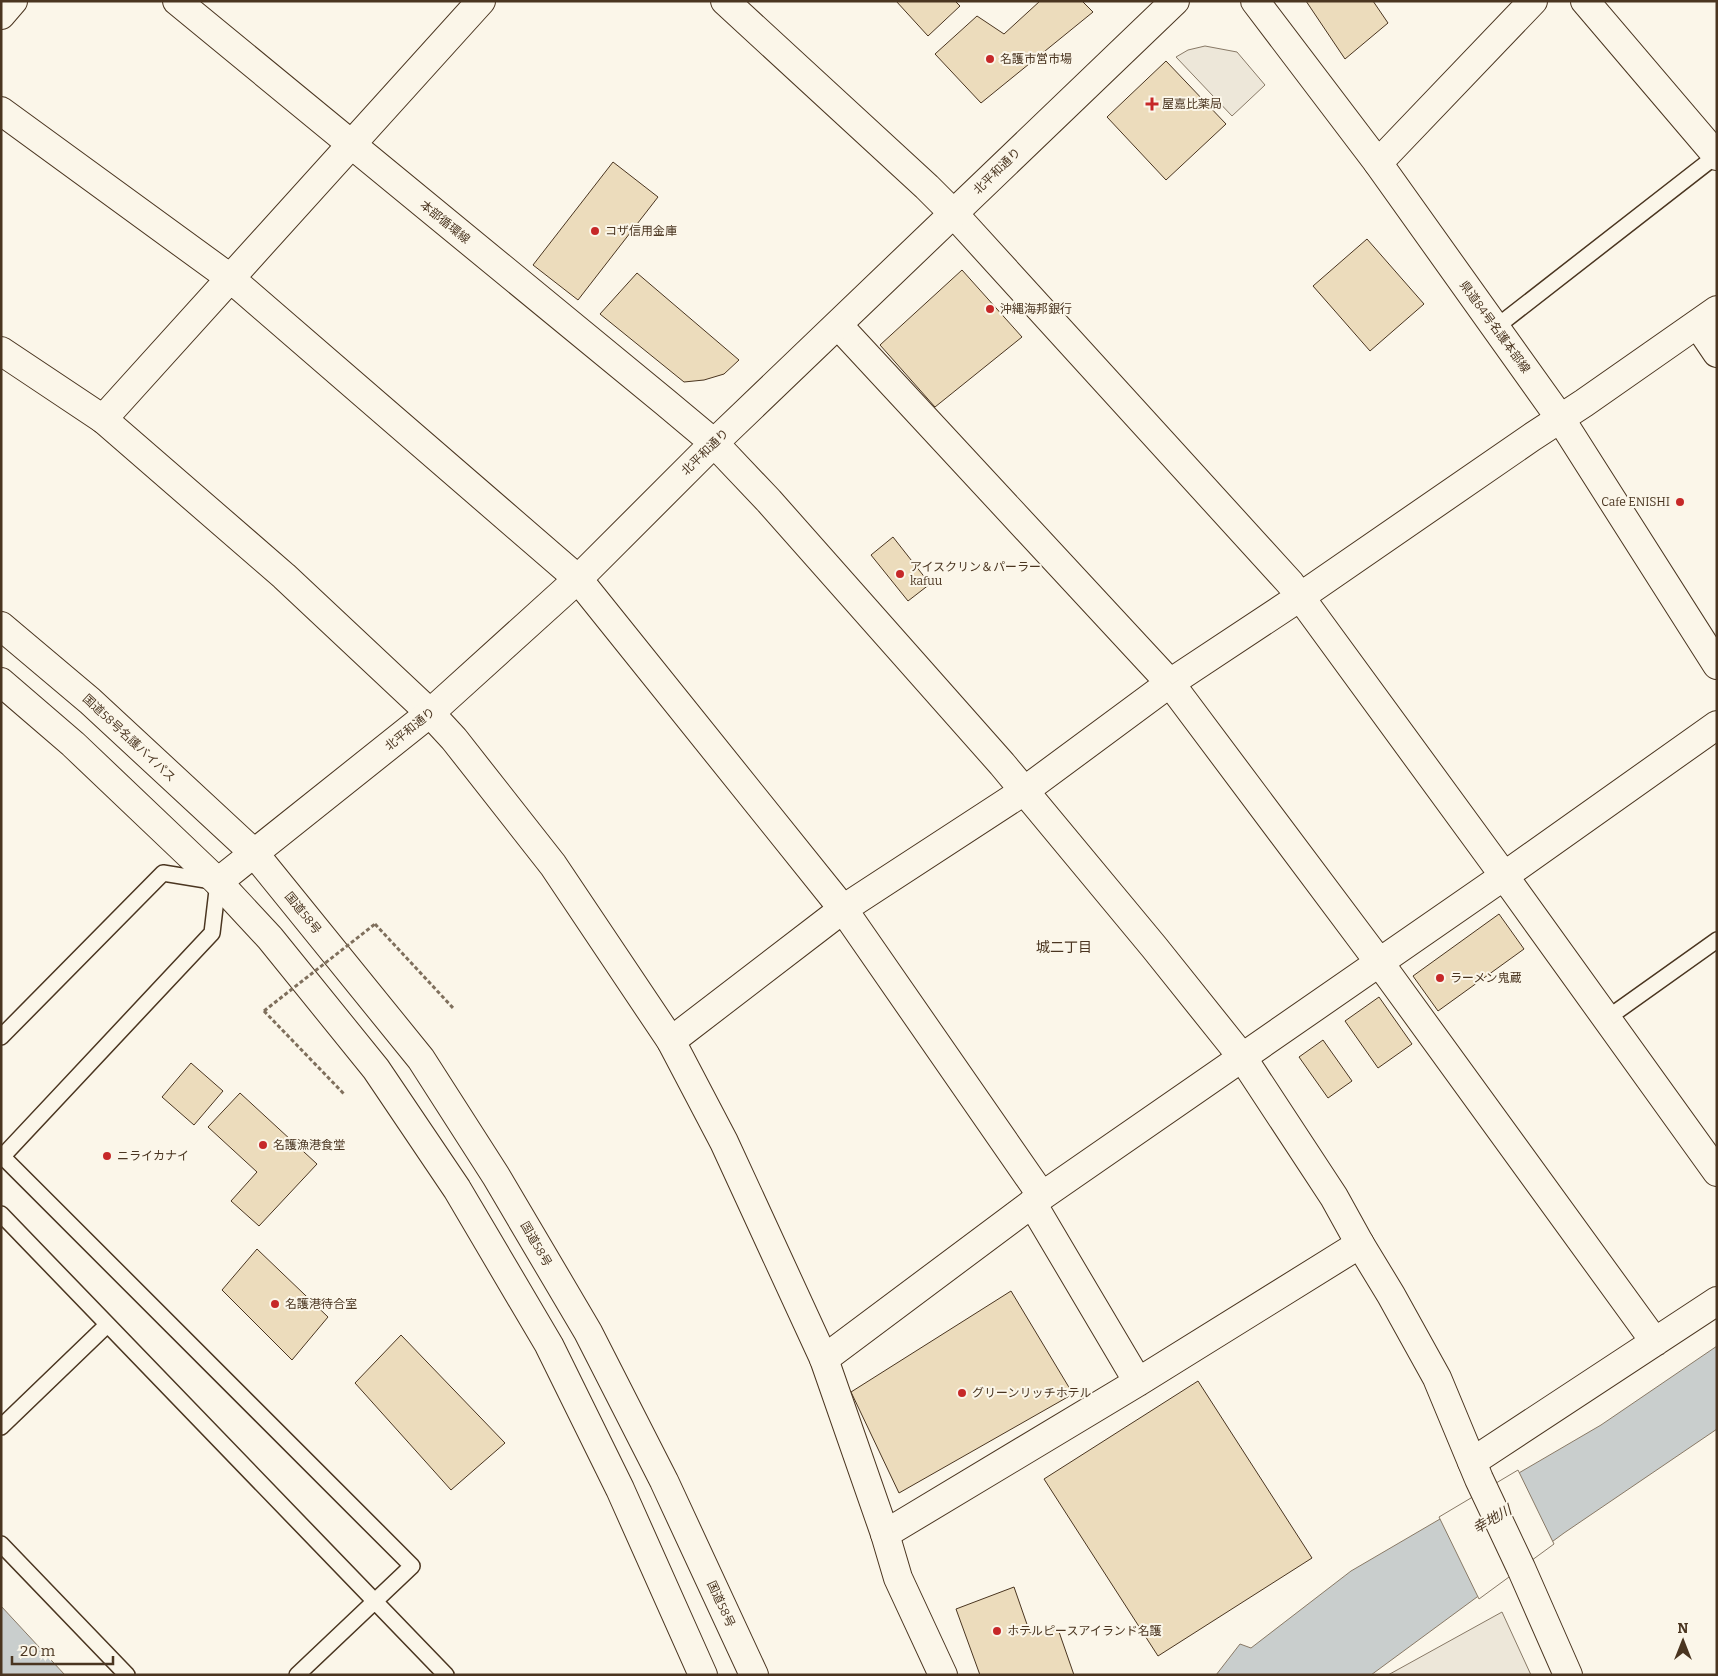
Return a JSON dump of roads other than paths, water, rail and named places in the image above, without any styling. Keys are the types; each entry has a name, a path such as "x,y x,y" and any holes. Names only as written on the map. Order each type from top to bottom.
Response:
{"main road":[{"path":"1,15 12,1"},
{"name":"本部循環線","path":"177,1 714,443 769,501 1024,791 1154,946 1242,1057 1334,1197 1391,1295 1436,1378 1475,1471 1521,1568 1568,1675"},
{"path":"103,419 480,1"},
{"path":"725,1 927,187 1277,568 1504,876 1717,1172"},
{"name":"北平和通り","path":"218,882 430,713 578,579 714,443 1174,1"},
{"name":"県道84号名護本部線","path":"1255,1 1378,163 1560,418 1717,665"},
{"path":"1378,163 1533,1"},
{"path":"1585,1 1717,155"},
{"path":"1,111 230,278 578,579 843,909 1037,1200 1138,1382"},
{"path":"671,1041 843,909 1024,791 1170,683 1300,597 1707,318 1717,352"},
{"path":"838,325 1170,683 1379,962 1655,1342"},
{"path":"1,351 103,419 284,576 430,713 454,739 553,865 671,1041 724,1142 824,1359 885,1534 898,1578 943,1675"},
{"name":"国道58号名護バイパス","path":"1,626 90,701 254,853"},
{"path":"1,682 73,744 218,882 270,938 376,1069 457,1189 549,1345 620,1489 702,1675"},
{"path":"824,1359 1037,1200 1504,876 1717,725"},
{"name":"国道58号","path":"254,853 421,1059 496,1176 588,1332 656,1463 754,1675"},
{"path":"885,1534 1138,1382 1360,1244"},
{"path":"1475,1471 1655,1342 1717,1301"}],"lane":[{"path":"1495,328 1717,155"},
{"path":"1,1037 163,873 218,882 212,933 2,1157 412,1566 297,1675"},
{"path":"1606,1019 1717,940"},
{"path":"1,1214 446,1675"},
{"path":"1,1426 107,1325"},
{"path":"1,1544 127,1675"}],"water":[{"name":"幸地川","path":"1717,1346 1717,1429 1564,1533 1371,1675 1216,1675 1240,1644 1251,1648 1351,1571 1601,1425"},
{"path":"1,1606 65,1675 1,1675"}],"place":[{"name":"名護市営市場","path":"990,59"},
{"name":"屋嘉比薬局","path":"1152,104"},
{"name":"コザ信用金庫","path":"595,231"},
{"name":"沖縄海邦銀行","path":"990,309"},
{"name":"Cafe ENISHI","path":"1680,502"},
{"name":"アイスクリン＆パーラー kafuu","path":"900,574"},
{"name":"ラーメン鬼蔵","path":"1440,978"},
{"name":"名護漁港食堂","path":"263,1145"},
{"name":"ニライカナイ","path":"107,1156"},
{"name":"名護港待合室","path":"275,1304"},
{"name":"グリーンリッチホテル","path":"962,1393"},
{"name":"ホテルピースアイランド名護","path":"997,1631"}],"district":[{"name":"城二丁目","path":"1064,947"}]}
